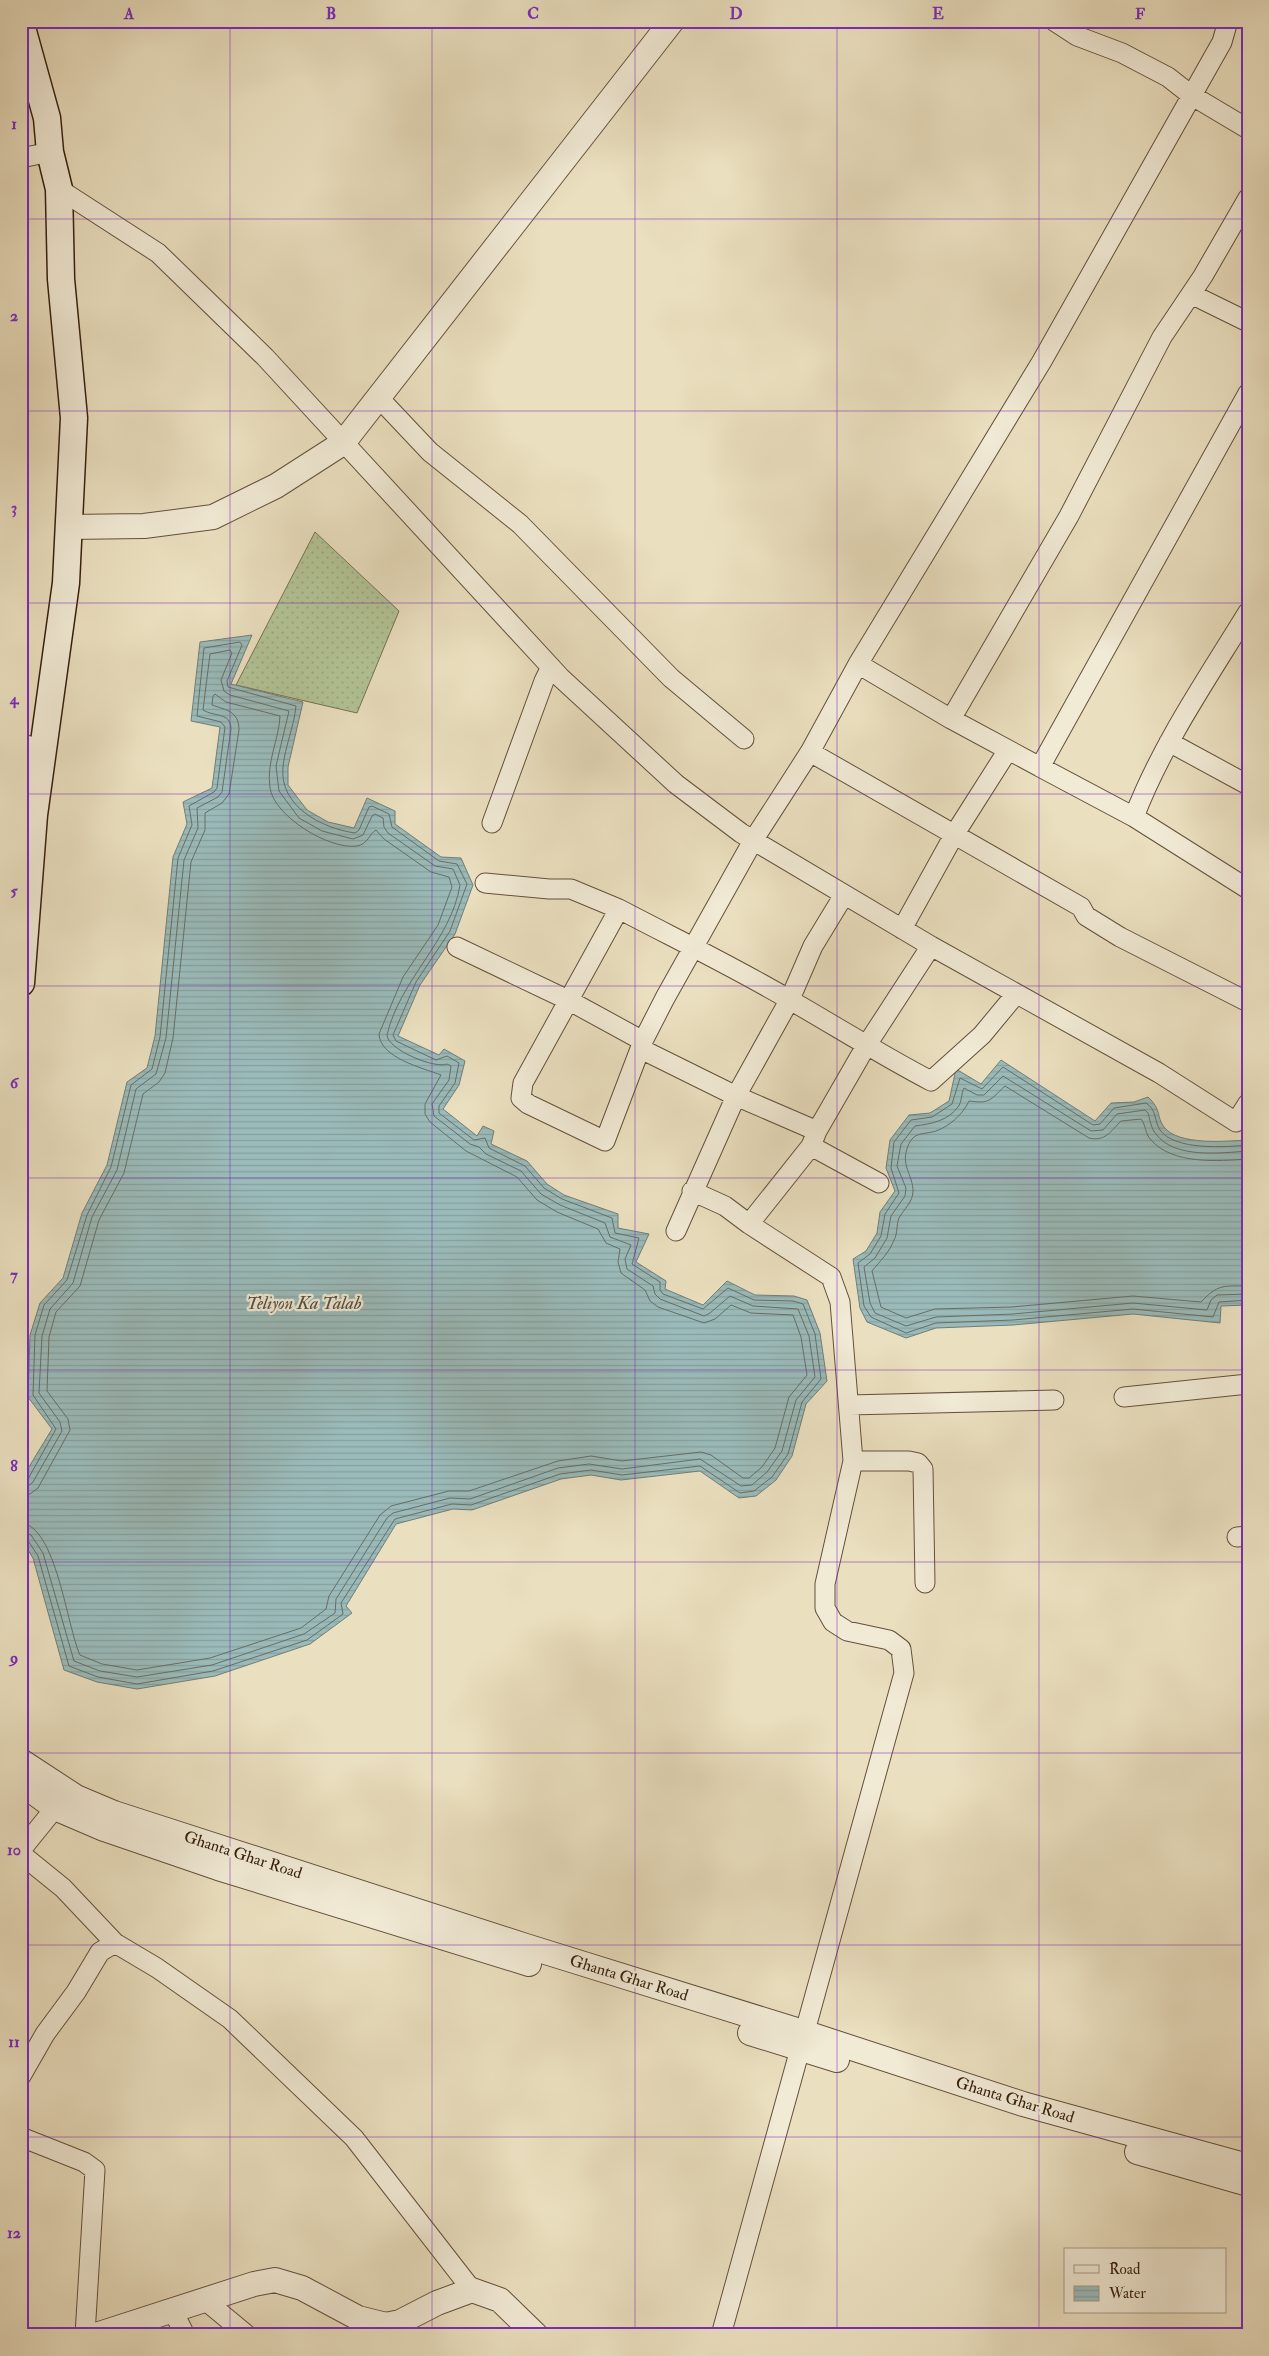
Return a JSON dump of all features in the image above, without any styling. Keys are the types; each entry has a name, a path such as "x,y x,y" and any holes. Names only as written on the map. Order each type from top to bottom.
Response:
{"main road":[{"path":"21,24 46,118 50,152 59,189 61,279 74,418 66,583 33,746 34,815 26,884 21,983"}],"street":[{"path":"68,527 144,526 213,517 276,486 343,443 672,21"},
{"path":"1054,21 1077,36 1122,53 1168,77 1191,95 1248,129"},
{"path":"618,909 523,1083 521,1098 528,1104 605,1141 642,1045 693,948 754,839 810,752 858,664 1042,361 1222,42 1228,21"},
{"path":"21,158 50,152"},
{"path":"59,189 158,253 265,357 551,668 676,784 741,833 754,839 902,930 1160,1073 1242,1123 1248,1103"},
{"path":"951,719 1069,516 1162,337 1191,294 1248,198"},
{"path":"1191,294 1248,322"},
{"path":"1040,767 1248,393"},
{"path":"379,398 430,452 520,524 672,678 744,739"},
{"path":"1134,818 1148,780 1248,612"},
{"path":"858,664 951,719 1134,818 1248,889"},
{"path":"492,822 544,681 551,668"},
{"path":"1170,742 1248,784"},
{"path":"902,930 954,835 1008,750"},
{"path":"810,752 1081,906 1086,916 1120,937 1248,1002"},
{"path":"485,884 571,889 618,909 790,999 866,1046 931,1082 982,1035 1016,994"},
{"path":"676,1231 692,1191 736,1096 790,999 813,946 844,895"},
{"path":"749,1224 814,1138 866,1046 931,946"},
{"path":"457,947 568,1000 642,1045 814,1138 878,1183"},
{"path":"692,1191 725,1206 749,1224 831,1277 840,1302 850,1405 853,1461 824,1584 825,1608 833,1622 847,1631 889,1640 901,1649 904,1673 722,2335"},
{"path":"1124,1397 1248,1384"},
{"path":"850,1405 1054,1400"},
{"path":"853,1461 910,1461 918,1463 923,1469 925,1583"},
{"name":"Ghanta Ghar Road","path":"21,1761 76,1797 114,1813 526,1946 803,2040 987,2109 1248,2184"},
{"name":"Ghanta Ghar Road","path":"21,1783 55,1808 104,1829 218,1868 1023,2104 1248,2166"},
{"path":"21,1850 55,1808"},
{"path":"21,1854 63,1888 115,1943 157,1968 230,2019 354,2138 472,2290 500,2300 536,2335"},
{"path":"21,2076 45,2034 76,1992 100,1952 115,1943"},
{"path":"21,2137 84,2162 95,2170 96,2182 85,2335"},
{"path":"96,2335 254,2284 275,2280 302,2288 358,2318 386,2325 400,2322 437,2302 472,2290"},
{"path":"206,2301 247,2335"},
{"path":"174,2311 185,2335"}],"green space":[{"path":"315,532 399,611 357,713 236,685"}],"water":[{"name":"Teliyon Ka Talab","path":"252,635 231,684 303,702 288,767 288,785 307,810 328,822 354,828 367,798 395,811 395,824 441,857 461,858 473,885 455,934 420,985 398,1036 439,1055 444,1049 465,1061 459,1085 443,1109 477,1136 483,1126 494,1131 491,1144 527,1161 547,1184 564,1195 618,1214 618,1228 649,1234 636,1262 666,1281 665,1289 703,1305 727,1281 755,1295 794,1296 807,1300 820,1333 827,1381 806,1404 792,1456 776,1480 756,1496 739,1498 700,1471 621,1480 591,1475 561,1479 472,1510 453,1509 396,1524 346,1606 352,1613 310,1644 215,1676 137,1689 97,1682 64,1670 33,1558 21,1539 21,1480 52,1429 28,1397 30,1335 40,1303 63,1278 82,1213 107,1165 127,1082 147,1068 155,1036 173,857 187,824 183,802 212,788 220,727 191,721 200,642"},
{"path":"1001,1060 1095,1121 1111,1103 1134,1102 1148,1097 1157,1109 1164,1127 1180,1137 1204,1141 1248,1140 1248,1305 1221,1306 1220,1323 1133,1314 1013,1325 936,1328 906,1338 867,1322 860,1308 853,1259 866,1251 877,1233 880,1212 895,1191 886,1168 890,1140 909,1115 930,1113 949,1101 956,1069 981,1084"}]}
